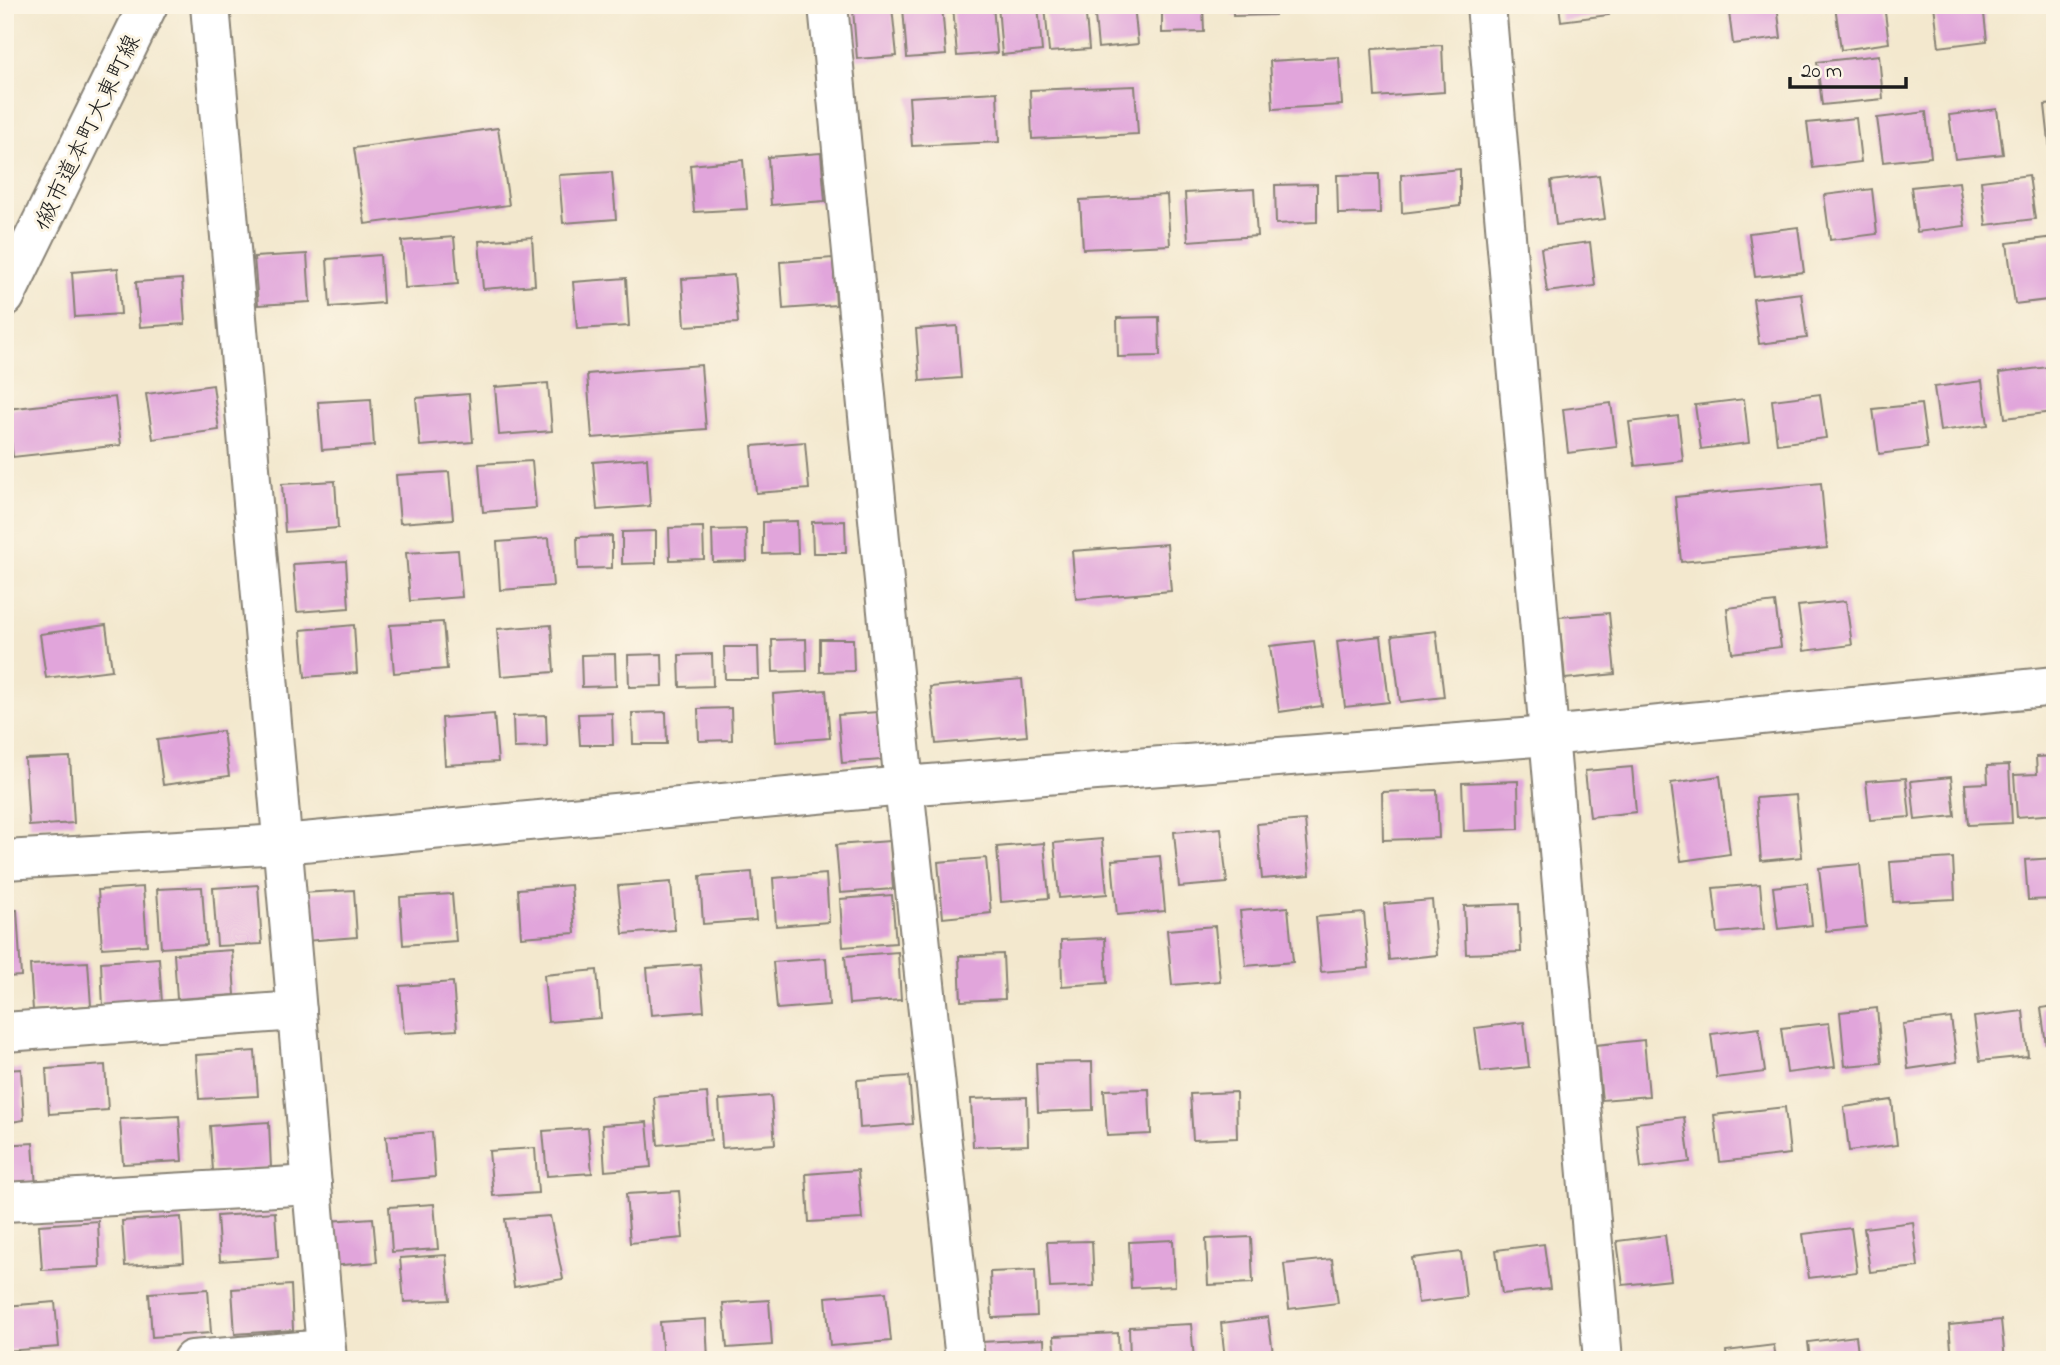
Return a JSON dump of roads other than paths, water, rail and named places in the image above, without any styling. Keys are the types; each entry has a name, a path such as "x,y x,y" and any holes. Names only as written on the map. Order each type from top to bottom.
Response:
{"street":[{"name":"1級市道本町大東町線","path":"5,297 148,5"},
{"path":"192,1360 326,1354 210,5"},
{"path":"828,5 904,786 965,1360"},
{"path":"1486,5 1603,1360"},
{"path":"5,860 282,844 904,786 1548,736 2055,686"},
{"path":"5,1032 297,1011"},
{"path":"5,1202 312,1185"}]}
